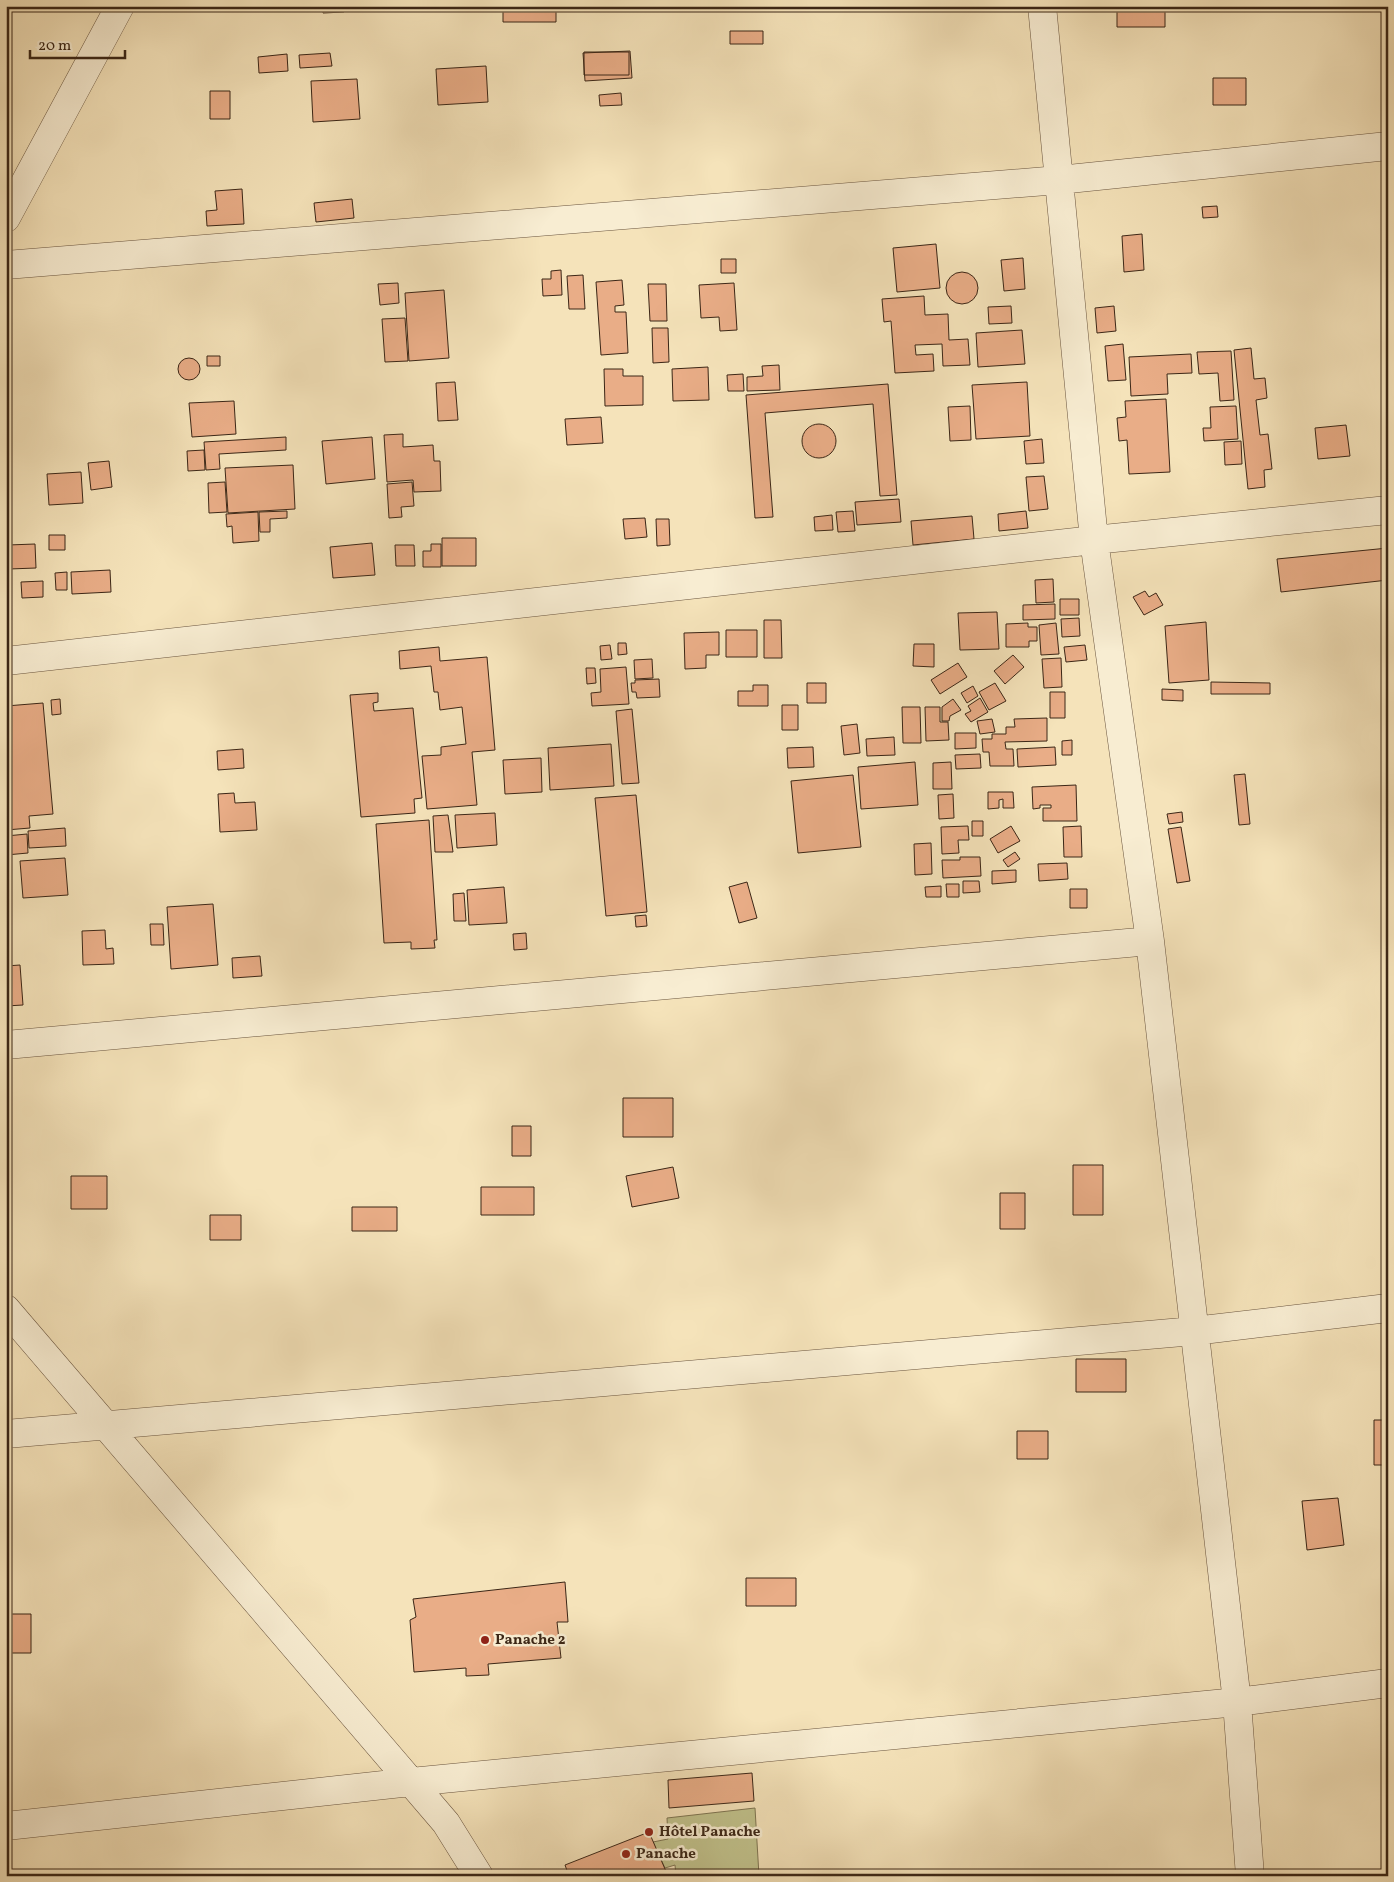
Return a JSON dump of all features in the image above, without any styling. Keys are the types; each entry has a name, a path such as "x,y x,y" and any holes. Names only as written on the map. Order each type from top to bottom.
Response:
{"street":[{"path":"6,218 120,6"},
{"path":"1042,6 1094,540 1150,941 1236,1702 1250,1876"},
{"path":"6,265 1059,180 1388,146"},
{"path":"6,662 1094,540 1388,510"},
{"path":"6,1045 1150,941"},
{"path":"6,1308 446,1823 479,1876"},
{"path":"6,1434 1194,1331 1388,1308"},
{"path":"6,1826 411,1782 1236,1702 1388,1682"}],"green space":[{"path":"755,1808 759,1876 676,1876 675,1865 665,1868 653,1842 668,1839 667,1818"}],"building":[{"path":"323,6 343,6 344,12 323,13"},
{"path":"503,6 556,6 556,22 503,22"},
{"path":"1117,6 1165,6 1165,27 1117,27"},
{"path":"730,31 763,31 763,44 730,44"},
{"path":"630,51 632,78 585,81 583,53"},
{"path":"584,52 629,52 629,75 584,75"},
{"path":"330,53 332,66 300,68 299,55"},
{"path":"287,54 288,71 259,73 258,57"},
{"path":"486,66 488,102 438,105 436,69"},
{"path":"1213,78 1246,78 1246,105 1213,105"},
{"path":"357,79 360,119 313,122 311,81"},
{"path":"210,91 230,91 230,119 210,119"},
{"path":"621,93 622,105 600,106 599,95"},
{"path":"242,189 244,224 207,226 206,211 217,210 215,191"},
{"path":"352,199 354,218 316,222 314,203"},
{"path":"1217,206 1218,217 1203,218 1202,207"},
{"path":"1142,234 1144,270 1124,272 1122,236"},
{"path":"936,244 940,288 897,292 893,248"},
{"path":"1023,258 1025,289 1004,291 1001,260"},
{"path":"721,259 736,259 736,273 721,273"},
{"path":"561,270 562,295 543,296 542,279 551,279 551,271"},
{"path":"962,272 973,277 978,288 973,299 962,304 951,299 946,288 951,277"},
{"path":"583,275 585,309 569,309 567,276"},
{"path":"622,280 624,305 615,306 615,312 626,312 628,353 601,355 596,282"},
{"path":"398,283 399,303 380,305 378,284"},
{"path":"734,283 737,330 720,331 719,317 701,318 699,285"},
{"path":"648,284 666,284 667,321 650,321"},
{"path":"444,290 449,358 409,361 405,293"},
{"path":"924,296 925,315 948,314 949,340 968,339 970,365 943,366 942,344 915,345 916,355 933,354 934,371 895,373 891,321 884,322 882,299"},
{"path":"1011,306 1012,323 989,324 988,307"},
{"path":"1114,306 1116,331 1097,333 1095,308"},
{"path":"405,318 408,361 385,362 382,319"},
{"path":"652,328 668,328 669,362 653,363"},
{"path":"1022,330 1025,364 978,367 976,333"},
{"path":"1123,344 1126,380 1108,381 1105,346"},
{"path":"1251,348 1254,379 1265,378 1267,398 1256,400 1260,435 1268,434 1272,469 1264,470 1265,487 1248,489 1234,350"},
{"path":"1231,351 1234,400 1220,401 1218,373 1199,374 1197,352"},
{"path":"1191,354 1192,373 1167,374 1168,394 1131,396 1129,357"},
{"path":"207,356 220,356 220,366 207,366"},
{"path":"189,358 197,361 200,369 197,377 189,380 181,377 178,369 181,361"},
{"path":"779,365 780,390 747,391 747,377 763,376 762,366"},
{"path":"708,367 709,400 673,401 672,369"},
{"path":"604,369 623,369 623,376 643,376 643,405 605,406"},
{"path":"743,374 744,391 728,391 727,375"},
{"path":"455,382 458,420 438,421 436,383"},
{"path":"1027,382 1030,436 976,439 972,385"},
{"path":"888,384 897,495 880,496 873,404 765,413 773,517 755,518 746,395"},
{"path":"1166,399 1170,472 1129,474 1127,440 1119,441 1117,418 1126,417 1125,401"},
{"path":"234,401 236,434 192,437 189,403"},
{"path":"970,406 971,440 950,441 948,407"},
{"path":"1236,406 1238,439 1204,441 1203,428 1211,428 1210,407"},
{"path":"601,417 603,443 567,445 565,419"},
{"path":"819,424 831,429 836,441 831,453 819,458 807,453 802,441 807,429"},
{"path":"1346,425 1350,456 1318,459 1315,428"},
{"path":"403,434 403,447 433,445 434,461 440,461 441,491 414,492 413,480 387,482 384,435"},
{"path":"286,437 286,450 219,454 220,469 206,470 204,442"},
{"path":"372,437 375,479 326,484 322,441"},
{"path":"1042,439 1044,463 1026,464 1024,441"},
{"path":"1241,441 1242,464 1225,465 1224,442"},
{"path":"204,450 205,470 188,471 187,451"},
{"path":"109,461 112,487 91,490 88,463"},
{"path":"293,465 295,509 228,513 225,468"},
{"path":"81,472 83,503 49,505 47,474"},
{"path":"1044,476 1048,509 1029,511 1026,477"},
{"path":"225,482 227,512 209,513 208,483"},
{"path":"412,482 414,506 401,507 402,517 389,518 387,484"},
{"path":"899,499 901,522 857,525 855,502"},
{"path":"287,511 287,518 270,519 270,532 260,532 259,512"},
{"path":"853,511 855,531 838,532 836,512"},
{"path":"1026,511 1028,528 999,531 998,514"},
{"path":"258,512 259,541 233,543 232,526 227,527 226,514"},
{"path":"832,515 833,530 815,531 814,517"},
{"path":"972,516 974,539 913,545 911,521"},
{"path":"645,518 647,537 625,539 623,519"},
{"path":"656,519 669,519 670,545 657,546"},
{"path":"49,535 65,535 65,550 49,550"},
{"path":"442,538 476,538 476,566 442,566"},
{"path":"372,543 375,575 333,578 330,547"},
{"path":"35,544 36,568 9,569 8,545"},
{"path":"431,544 441,544 441,567 423,567 423,551 431,551"},
{"path":"395,545 414,545 415,566 396,566"},
{"path":"1388,548 1388,580 1281,592 1277,559"},
{"path":"110,570 111,592 72,594 71,572"},
{"path":"67,572 67,590 56,590 55,573"},
{"path":"1053,579 1054,602 1036,603 1035,580"},
{"path":"43,581 43,597 22,598 21,582"},
{"path":"1145,591 1149,597 1156,593 1163,605 1144,615 1133,597"},
{"path":"1060,599 1079,599 1079,615 1060,615"},
{"path":"1055,604 1055,619 1023,620 1023,605"},
{"path":"997,612 999,649 960,650 958,613"},
{"path":"1079,618 1080,636 1062,637 1061,619"},
{"path":"764,620 781,620 782,658 764,658"},
{"path":"1206,622 1209,680 1169,683 1165,626"},
{"path":"1028,623 1028,627 1037,627 1037,641 1029,641 1029,647 1006,647 1006,624"},
{"path":"1056,623 1059,654 1041,655 1039,625"},
{"path":"726,630 757,630 757,657 726,657"},
{"path":"719,632 719,655 706,655 706,668 685,669 684,633"},
{"path":"618,643 626,643 627,654 618,655"},
{"path":"914,644 934,644 934,667 913,666"},
{"path":"610,645 612,659 601,660 600,646"},
{"path":"1085,645 1087,660 1066,662 1064,647"},
{"path":"439,647 440,661 487,657 495,750 472,752 477,805 427,809 422,756 441,755 441,747 466,744 462,707 440,710 438,692 434,692 431,666 400,669 399,651"},
{"path":"1013,655 1024,667 1005,684 994,671"},
{"path":"1061,658 1062,687 1044,688 1042,659"},
{"path":"652,659 653,678 635,679 634,660"},
{"path":"958,663 967,677 940,694 931,680"},
{"path":"626,667 629,704 592,706 591,693 601,692 600,669"},
{"path":"586,668 595,668 596,683 587,684"},
{"path":"659,679 660,697 637,698 636,692 632,692 631,683 635,683 635,680"},
{"path":"1211,682 1270,683 1270,694 1211,694"},
{"path":"807,683 826,683 826,703 807,703"},
{"path":"995,683 1006,701 989,710 979,692"},
{"path":"753,685 768,685 768,706 738,706 738,691 753,691"},
{"path":"973,686 978,696 967,703 961,693"},
{"path":"1162,689 1183,690 1183,701 1162,700"},
{"path":"1050,692 1065,692 1065,718 1050,718"},
{"path":"378,693 378,702 373,703 374,711 413,708 422,798 414,799 415,813 361,817 350,695"},
{"path":"980,698 988,712 971,722 965,714 971,711 968,706"},
{"path":"60,699 61,714 52,715 51,700"},
{"path":"953,699 961,710 950,716 949,721 942,721 942,707"},
{"path":"43,703 53,814 29,816 30,828 6,830 6,706"},
{"path":"782,705 798,705 798,730 782,730"},
{"path":"902,707 920,707 921,743 903,743"},
{"path":"925,707 940,707 940,722 948,722 949,740 926,741"},
{"path":"632,709 639,783 622,784 616,711"},
{"path":"1047,718 1047,741 1005,742 1006,749 1013,749 1014,766 990,766 989,752 983,752 982,739 992,739 992,734 1006,734 1006,727 1015,727 1014,719"},
{"path":"992,719 995,732 980,734 977,721"},
{"path":"857,724 860,753 844,755 841,726"},
{"path":"955,733 976,733 976,748 955,749"},
{"path":"894,737 895,755 867,756 866,739"},
{"path":"1072,740 1072,755 1062,755 1062,741"},
{"path":"611,744 614,786 550,790 548,748"},
{"path":"813,747 814,767 788,768 787,748"},
{"path":"1055,747 1056,765 1018,767 1017,749"},
{"path":"243,749 244,768 218,770 217,751"},
{"path":"980,754 981,768 956,769 955,755"},
{"path":"541,758 542,792 505,794 503,760"},
{"path":"915,762 918,805 861,809 858,767"},
{"path":"951,762 952,789 933,789 933,763"},
{"path":"1245,774 1250,824 1239,825 1234,775"},
{"path":"853,775 861,847 798,853 791,781"},
{"path":"1076,785 1077,821 1043,821 1043,808 1051,808 1051,805 1040,805 1040,808 1033,809 1032,787"},
{"path":"988,792 1013,792 1014,808 1003,808 1003,799 999,800 999,808 988,809"},
{"path":"234,793 235,803 255,802 257,830 220,832 218,794"},
{"path":"953,794 954,818 939,819 938,795"},
{"path":"636,795 647,912 606,916 595,798"},
{"path":"1182,812 1183,822 1169,824 1167,814"},
{"path":"495,813 497,845 457,848 455,815"},
{"path":"448,815 453,852 435,852 433,816"},
{"path":"429,820 437,940 434,940 435,948 411,949 411,942 384,943 376,824"},
{"path":"972,821 983,821 983,836 972,836"},
{"path":"968,826 969,840 958,840 959,853 942,854 941,827"},
{"path":"1011,826 1020,841 998,853 990,839"},
{"path":"1081,826 1082,857 1064,857 1063,827"},
{"path":"1181,827 1190,881 1177,883 1168,829"},
{"path":"65,828 66,846 29,848 28,831"},
{"path":"27,834 28,853 6,855 6,836"},
{"path":"931,843 932,874 915,875 914,844"},
{"path":"1015,852 1020,859 1008,867 1003,860"},
{"path":"960,857 980,857 981,876 943,878 942,860 960,860"},
{"path":"65,858 68,895 23,898 20,861"},
{"path":"1067,863 1068,879 1039,881 1038,864"},
{"path":"1016,870 1016,882 992,884 992,871"},
{"path":"963,881 979,881 980,892 963,893"},
{"path":"747,882 757,918 739,923 729,887"},
{"path":"946,884 959,884 959,897 947,897"},
{"path":"941,886 941,897 926,897 925,887"},
{"path":"504,887 507,923 469,925 467,890"},
{"path":"1070,889 1087,889 1087,908 1070,908"},
{"path":"464,893 466,921 454,921 453,894"},
{"path":"213,904 218,965 171,969 167,907"},
{"path":"646,915 647,926 636,927 635,916"},
{"path":"6,917 9,917 8,945 6,945"},
{"path":"150,924 163,924 164,945 151,945"},
{"path":"105,930 106,949 113,948 114,964 83,965 82,931"},
{"path":"526,933 527,949 514,950 513,934"},
{"path":"260,956 262,976 233,978 232,958"},
{"path":"20,965 23,1005 6,1006 6,966"},
{"path":"623,1098 673,1098 673,1137 623,1137"},
{"path":"512,1126 531,1126 531,1156 512,1156"},
{"path":"1073,1165 1103,1165 1103,1215 1073,1215"},
{"path":"673,1167 679,1198 632,1207 626,1176"},
{"path":"71,1176 107,1176 107,1209 71,1209"},
{"path":"481,1187 534,1187 534,1215 481,1215"},
{"path":"1000,1193 1025,1193 1025,1229 1000,1229"},
{"path":"352,1207 397,1207 397,1231 352,1231"},
{"path":"210,1215 241,1215 241,1240 210,1240"},
{"path":"1076,1359 1126,1359 1126,1392 1076,1392"},
{"path":"1374,1420 1388,1420 1388,1465 1374,1465"},
{"path":"1017,1431 1048,1431 1048,1459 1017,1459"},
{"path":"1338,1498 1344,1545 1307,1550 1302,1501"},
{"path":"746,1578 796,1578 796,1606 746,1606"},
{"name":"Panache 2","path":"565,1582 568,1622 557,1622 561,1658 488,1664 489,1675 466,1676 466,1668 414,1672 410,1620 416,1617 413,1599"},
{"path":"6,1614 31,1614 31,1653 6,1653"},
{"path":"752,1773 754,1801 669,1808 668,1780"},
{"name":"Panache","path":"649,1832 668,1876 569,1876 565,1865"}],"place":[{"name":"Panache 2","path":"485,1640"},
{"name":"Hôtel Panache","path":"649,1832"},
{"name":"Panache","path":"626,1854"}]}
